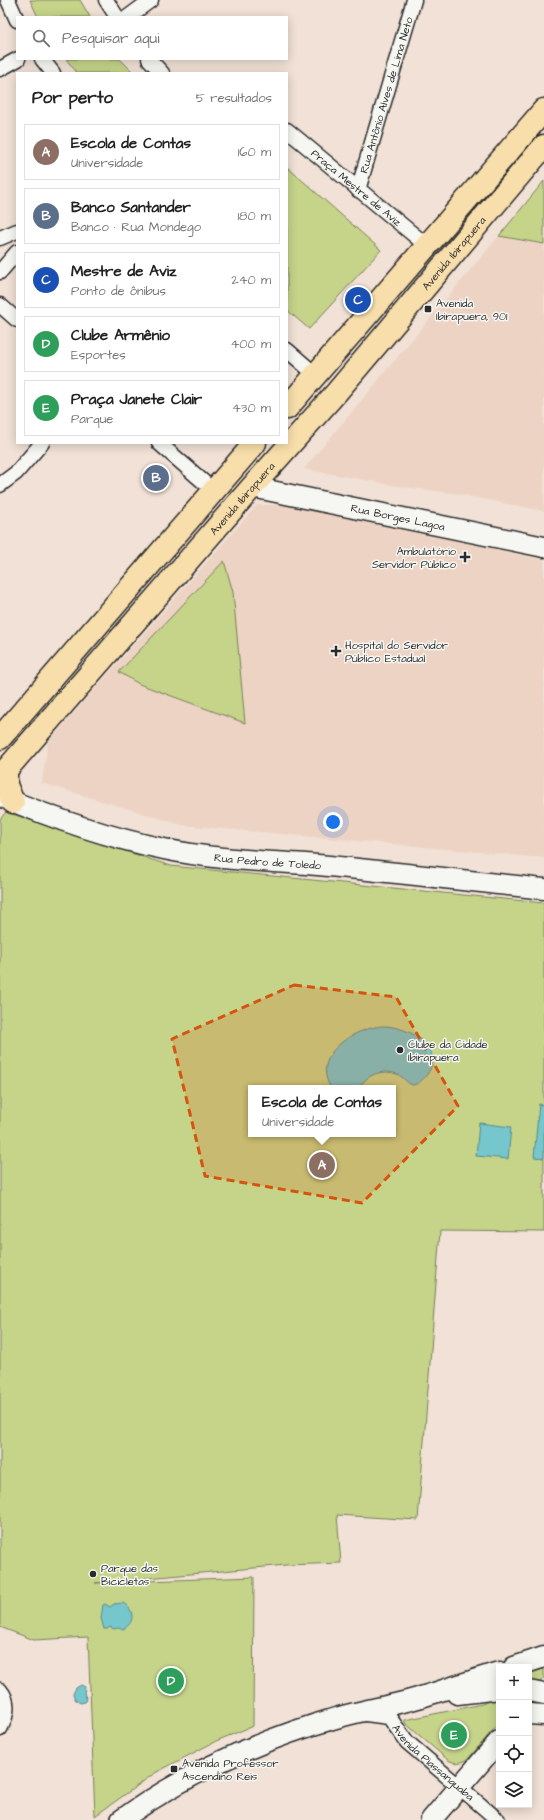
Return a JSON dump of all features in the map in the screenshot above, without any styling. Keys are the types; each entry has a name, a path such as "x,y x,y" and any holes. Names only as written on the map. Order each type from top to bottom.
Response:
{"main road":[{"path":"288,407 544,110"},
{"name":"Avenida Ibirapuera","path":"3,774 252,487 336,393 544,146"},
{"path":"252,487 247,469 247,460 254,444"},
{"path":"0,738 254,444"},
{"path":"3,774 6,785 7,799"}],"street":[{"path":"8,0 16,18"},
{"path":"106,0 116,16"},
{"path":"129,16 151,0"},
{"name":"Rua Antônio Alves de Lima Neto","path":"358,190 414,0"},
{"path":"0,69 16,60"},
{"path":"43,60 52,72"},
{"path":"150,60 161,72"},
{"name":"Praça Mestre de Aviz","path":"288,131 426,245"},
{"path":"0,238 16,231"},
{"path":"0,272 16,253"},
{"path":"0,305 16,319"},
{"path":"288,351 316,375"},
{"path":"0,486 16,473 41,444"},
{"path":"160,444 214,490"},
{"name":"Rua Borges Lagoa","path":"252,487 544,547"},
{"name":"Rua Pedro de Toledo","path":"7,799 51,818 166,850 230,860 319,865 544,889"},
{"path":"523,1664 544,1657"},
{"path":"532,1672 544,1662"},
{"path":"121,1820 146,1802 184,1780 273,1739 332,1720 410,1700 496,1673"},
{"path":"0,1690 7,1706 4,1721 0,1729"},
{"path":"410,1700 496,1690"},
{"name":"Avenida Piassanguaba","path":"358,1713 389,1717 410,1700"},
{"path":"532,1714 544,1715"},
{"name":"Avenida Piassanguaba","path":"389,1717 407,1742 498,1820"},
{"path":"431,1820 496,1744"}],"highlighted area":[{"path":"294,985 396,997 458,1106 362,1203 205,1176 172,1039"}],"shaded area":[{"path":"499,236 544,244 544,511 453,493 404,487 304,469"},
{"name":"Hospital do Servidor Público Estadual","path":"257,505 294,505 544,560 544,858 182,825 42,783 48,742"}],"green space":[{"path":"30,0 80,0 89,16 38,16"},
{"path":"67,60 121,60 133,72 76,72"},
{"path":"288,168 381,250 309,329 288,311"},
{"path":"544,181 544,244 499,236"},
{"path":"224,561 233,592 245,723 139,684 119,672"},
{"path":"6,812 171,866 544,903 544,1232 440,1231 418,1520 337,1515 341,1563 286,1565 95,1583 254,1577 253,1726 216,1741 155,1773 95,1816 88,1637 34,1640 0,1627 0,819"},
{"path":"544,1665 544,1678 536,1686 532,1685 532,1668"},
{"path":"496,1699 496,1726 467,1760 458,1763 448,1760 405,1723 405,1720 482,1704"}],"water":[{"path":"383,1026 393,1027 414,1034 422,1041 429,1048 432,1057 431,1066 425,1077 417,1084 412,1085 399,1075 382,1072 371,1076 361,1085 330,1085 326,1076 326,1065 331,1054 338,1045 348,1038 372,1028"},
{"path":"539,1104 544,1105 544,1158 534,1157"},
{"path":"479,1123 511,1127 508,1159 476,1156"},
{"path":"123,1603 130,1609 132,1616 130,1623 123,1629 114,1629 110,1627 104,1629 101,1618 103,1605 105,1604 110,1607 114,1604"},
{"path":"81,1685 85,1687 84,1693 87,1700 80,1703 75,1699 73,1694 76,1688"}],"place":[{"name":"Mestre de Aviz","path":"358,300"},
{"name":"Avenida Ibirapuera, 901","path":"428,309"},
{"name":"Banco Santander","path":"156,478"},
{"name":"Ambulatório Servidor Público","path":"465,557"},
{"name":"Hospital do Servidor Público Estadual","path":"336,651"},
{"name":"Clube da Cidade Ibirapuera","path":"400,1050"},
{"name":"Escola de Contas","path":"322,1165"},
{"name":"Parque das Bicicletas","path":"93,1574"},
{"name":"Clube Armênio","path":"171,1681"},
{"name":"Praça Janete Clair","path":"454,1735"},
{"name":"Avenida Professor Ascendino Reis","path":"174,1769"}]}
